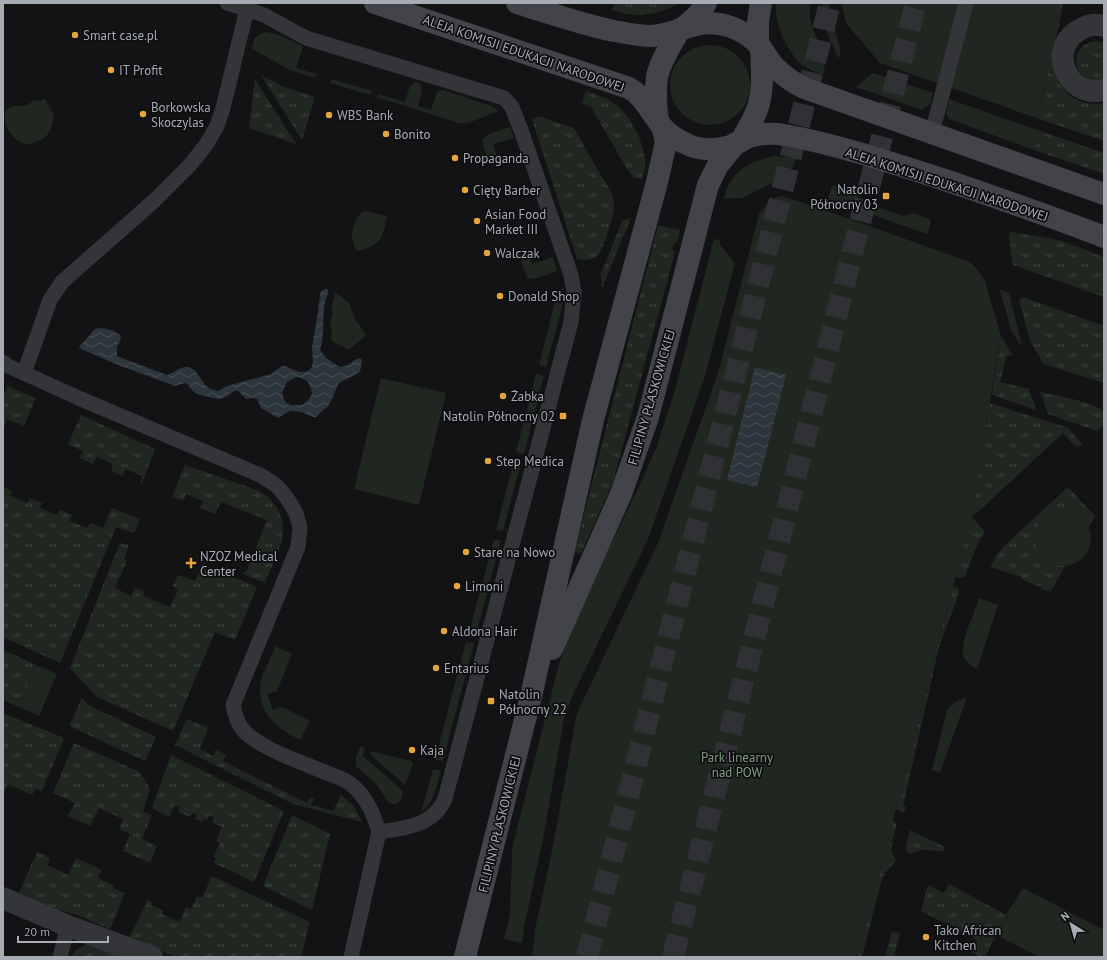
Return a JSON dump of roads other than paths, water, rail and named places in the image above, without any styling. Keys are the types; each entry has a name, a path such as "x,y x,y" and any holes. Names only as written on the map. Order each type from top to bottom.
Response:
{"main road":[{"name":"ALEJA KOMISJI EDUKACJI NARODOWEJ","path":"375,3 629,88 642,98 661,126"},
{"path":"517,3 594,26 650,36 671,33 682,28 704,23 721,24 742,32 759,46 776,69 794,83 804,88 1104,194"},
{"path":"706,3 694,19 682,28 661,65 657,76 656,98 661,126 678,140 703,149 724,147 739,142 757,111 762,89 758,22 761,3"},
{"name":"FILIPINY PŁASKOWICKIEJ","path":"465,957 530,700 593,420 657,182 666,142 661,126"},
{"name":"ALEJA KOMISJI EDUKACJI NARODOWEJ","path":"739,142 757,135 768,134 783,135 821,143 910,169 1104,237"},
{"name":"FILIPINY PŁASKOWICKIEJ","path":"530,700 621,494 648,418 708,185 718,165 739,142"}],"street":[{"path":"1104,26 1098,24 1078,30 1070,37 1064,47 1062,58 1064,68 1069,78 1076,86 1097,92 1104,90"},
{"path":"3,898 68,926 152,957"}],"lane":[{"path":"227,3 264,15 306,38 504,98 512,107 515,114 571,275 574,292 571,322 445,799 441,808 423,822 410,827 379,832"},
{"path":"932,133 966,3"},
{"path":"24,373 50,300 62,282 155,200 189,166 206,145 217,126 223,108 247,9"},
{"path":"3,362 101,408 262,476 277,486 288,498 296,513 300,527 298,546 233,705 236,718 243,730 270,748 351,784 367,801 373,813 379,832 351,957"},
{"path":"60,957 68,926"}],"water":[{"path":"328,289 324,308 320,350 327,359 340,367 360,358 362,360 360,372 339,383 329,405 316,417 301,412 290,411 278,418 261,408 257,399 246,399 237,390 221,399 207,397 194,392 185,383 175,386 118,365 79,348 95,329 101,328 111,330 120,335 121,339 117,347 117,356 167,375 185,367 191,368 207,386 218,391 227,386 271,374 282,366 299,372 305,372 312,367 313,364 312,347 321,291","holes":["296,377 308,382 311,387 312,394 303,404 292,405 287,403 282,393 287,382"]},
{"path":"755,367 786,375 757,487 727,480"}],"tunnel":[{"path":"587,957 830,3"},
{"path":"673,957 916,3"}],"place":[{"name":"Smart case.pl","path":"75,35"},
{"name":"IT Profit","path":"111,70"},
{"name":"Borkowska Skoczylas","path":"143,114"},
{"name":"WBS Bank","path":"329,115"},
{"name":"Bonito","path":"386,134"},
{"name":"Propaganda","path":"455,158"},
{"name":"Cięty Barber","path":"465,190"},
{"name":"Natolin Północny 03","path":"886,196"},
{"name":"Asian Food Market III","path":"477,221"},
{"name":"Walczak","path":"487,253"},
{"name":"Donald Shop","path":"500,296"},
{"name":"Żabka","path":"503,396"},
{"name":"Natolin Północny 02","path":"563,416"},
{"name":"Step Medica","path":"488,461"},
{"name":"Stare na Nowo","path":"466,552"},
{"name":"NZOZ Medical Center","path":"191,563"},
{"name":"Limoni","path":"457,586"},
{"name":"Aldona Hair","path":"444,631"},
{"name":"Entarius","path":"436,668"},
{"name":"Natolin Północny 22","path":"491,701"},
{"name":"Kaja","path":"412,750"},
{"name":"Tako African Kitchen","path":"926,937"}],"park label":[{"name":"Park linearny nad POW","path":"737,764"}]}
